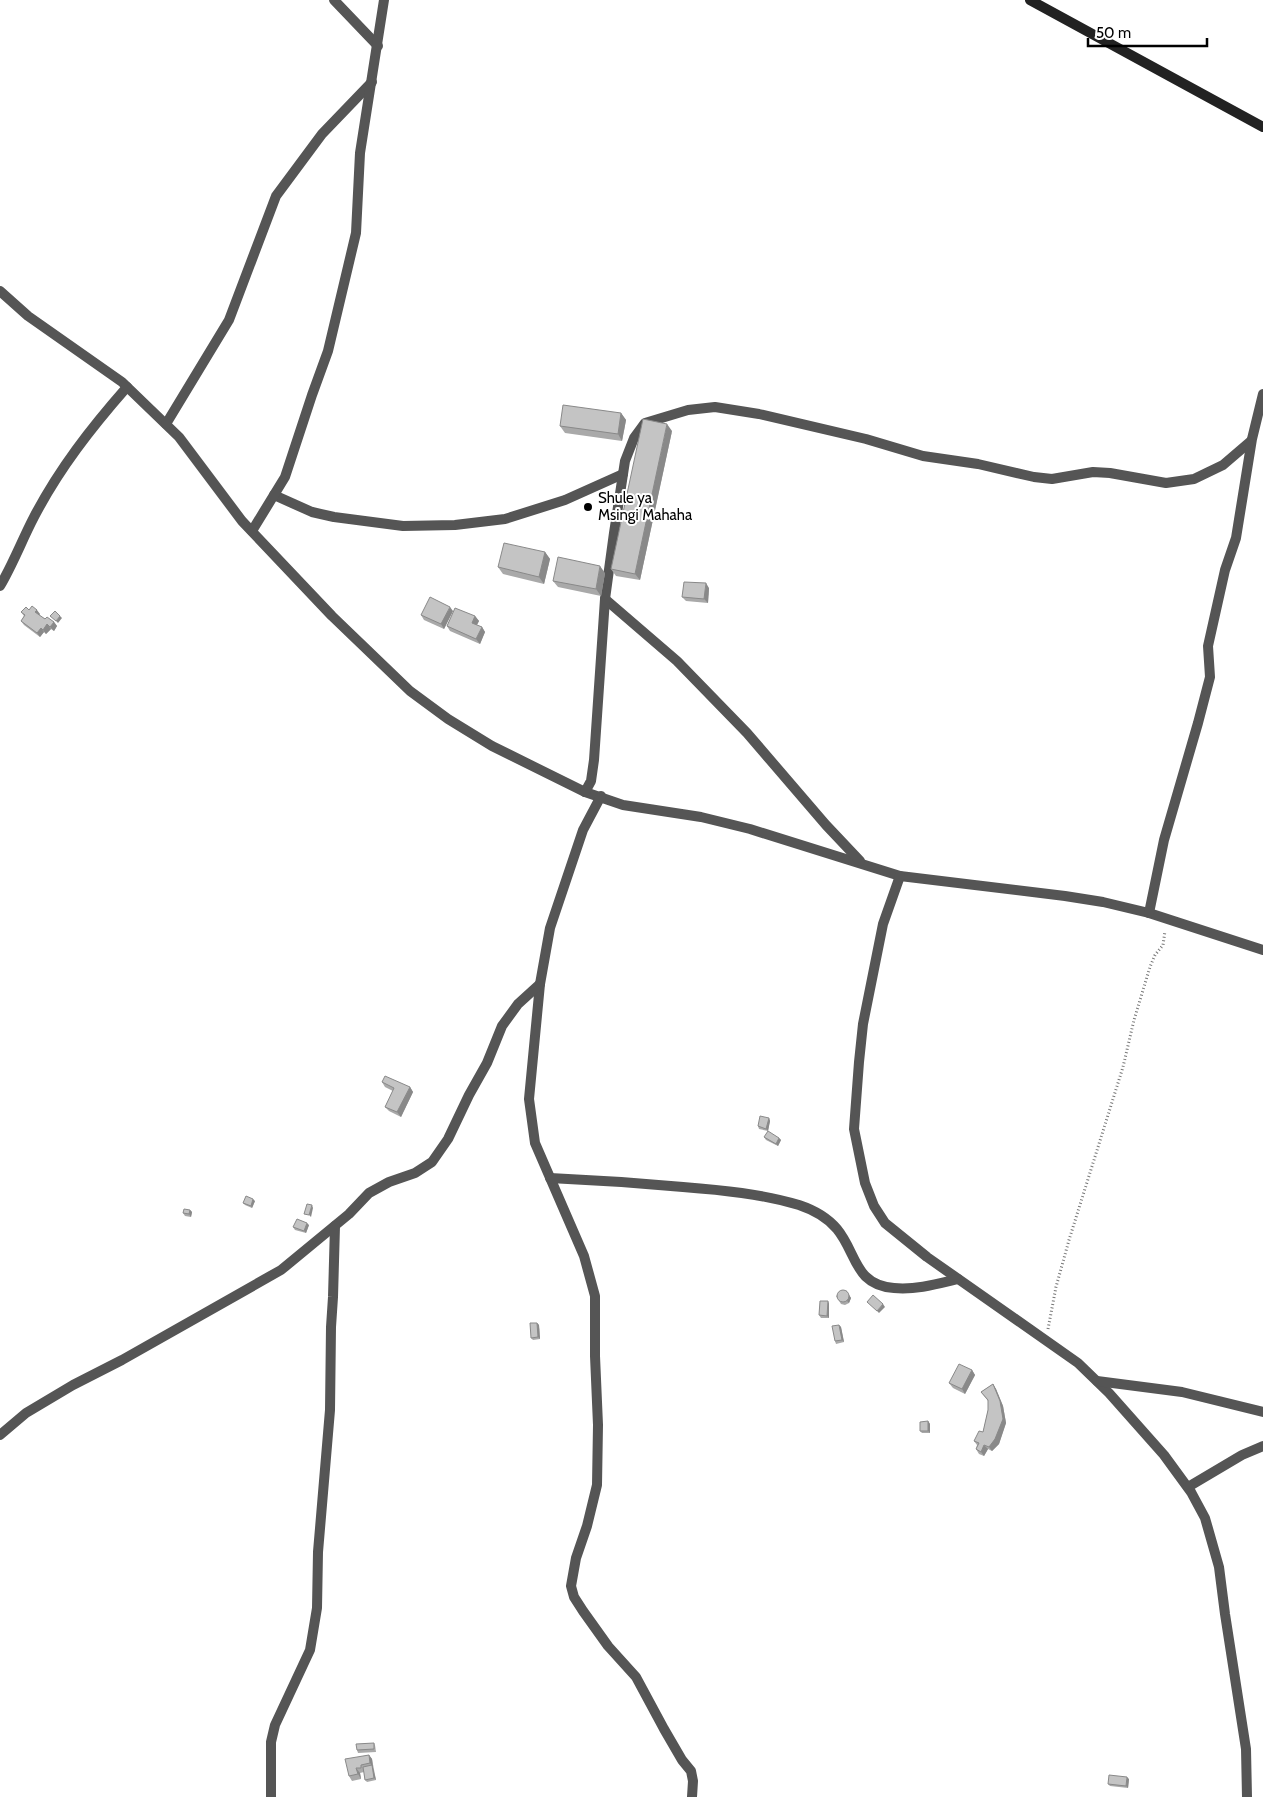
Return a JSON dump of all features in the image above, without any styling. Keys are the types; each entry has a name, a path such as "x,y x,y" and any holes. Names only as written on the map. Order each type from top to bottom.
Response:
{"main road":[{"path":"1030,0 1263,127"}],"street":[{"path":"334,0 378,46"},
{"path":"252,531 285,477 328,351 356,233 360,153 384,0"},
{"path":"166,424 228,320 276,196 322,134 372,82"},
{"path":"0,291 28,316 122,382 179,437 252,531 332,616 410,691 448,719 492,746 585,792 623,805 700,817 750,829 900,876 1103,902 1166,918 1263,950"},
{"path":"0,586 34,517 61,470 90,429 127,387"},
{"path":"1149,913 1166,831 1210,677 1208,646 1225,570 1236,538 1252,437 1263,394"},
{"path":"585,792 591,781 594,760 604,599 625,461 634,438 645,423 688,410 715,407 759,414 866,439 923,456 978,464 1034,477 1052,479 1093,472 1110,473 1166,483 1194,480 1223,465 1263,428"},
{"path":"274,495 312,512 334,517 403,526 456,525 505,519 565,500 623,474"},
{"path":"604,599 677,662 747,733 861,863"},
{"path":"601,796 583,830 550,928 540,984 529,1099 535,1143 584,1256 595,1296 598,1434 597,1485 587,1526 576,1558 571,1586 574,1598 583,1611 608,1646 636,1677 669,1737 691,1771 693,1781 692,1797"},
{"path":"900,876 882,924 863,1024 854,1129 865,1184 874,1206 885,1223 927,1257 1078,1363 1164,1456 1188,1487 1205,1518 1219,1567 1246,1749 1246,1797"},
{"path":"0,1435 26,1413 73,1385 122,1360 281,1270 350,1214 369,1193 390,1182 416,1173 432,1162 448,1139 487,1063 502,1026 518,1004 540,984"},
{"path":"550,1178 621,1181 704,1189 753,1195 798,1205 817,1211 837,1229 857,1268 867,1278 879,1285 893,1288 916,1288 958,1279"},
{"path":"271,1797 271,1742 275,1725 310,1650 317,1608 318,1552 330,1410 335,1226"},
{"path":"1096,1381 1182,1392 1263,1412"},
{"path":"1188,1487 1263,1446"}],"path":[{"path":"1046,1340 1056,1287 1069,1240 1123,1067 1134,1020 1150,967 1155,955 1163,945 1166,918"}],"building":[{"path":"563,405 621,413 618,434 560,426"},
{"path":"643,419 667,424 635,574 611,569"},
{"path":"504,543 545,552 539,577 498,567"},
{"path":"558,557 600,566 596,589 553,581"},
{"path":"684,582 706,583 704,599 682,597"},
{"path":"430,597 450,607 441,624 421,615"},
{"path":"32,606 37,610 35,612 45,619 47,617 54,622 50,627 47,624 43,630 41,628 37,633 21,621 25,615 21,612 26,607 29,610"},
{"path":"455,608 475,616 472,623 482,627 476,639 447,626"},
{"path":"55,611 60,616 56,621 50,616"},
{"path":"385,1076 410,1087 397,1112 385,1107 394,1088 382,1082"},
{"path":"760,1116 769,1118 766,1129 758,1126"},
{"path":"768,1131 779,1138 776,1144 764,1137"},
{"path":"246,1196 253,1199 251,1206 243,1203"},
{"path":"307,1204 312,1205 309,1215 304,1214"},
{"path":"184,1209 190,1210 189,1214 183,1213"},
{"path":"297,1219 307,1223 304,1231 293,1227"},
{"path":"841,1290 845,1290 849,1296 845,1302 841,1302 837,1298 837,1294"},
{"path":"873,1295 883,1304 877,1311 867,1302"},
{"path":"820,1301 828,1301 827,1316 819,1315"},
{"path":"530,1323 537,1323 538,1337 531,1338"},
{"path":"839,1325 842,1340 835,1341 832,1326"},
{"path":"959,1364 972,1370 962,1389 949,1383"},
{"path":"993,1384 1000,1401 1003,1419 995,1439 989,1447 984,1445 981,1452 976,1449 979,1443 974,1441 979,1431 983,1432 988,1410 988,1400 981,1392"},
{"path":"928,1421 928,1431 920,1431 920,1422"},
{"path":"374,1743 374,1749 357,1750 356,1744"},
{"path":"369,1755 370,1763 361,1765 361,1768 356,1768 358,1774 349,1776 345,1759"},
{"path":"372,1765 374,1778 365,1780 363,1767"},
{"path":"1109,1775 1127,1777 1126,1786 1108,1784"}],"place":[{"name":"Shule ya Msingi Mahaha","path":"588,507"}]}
